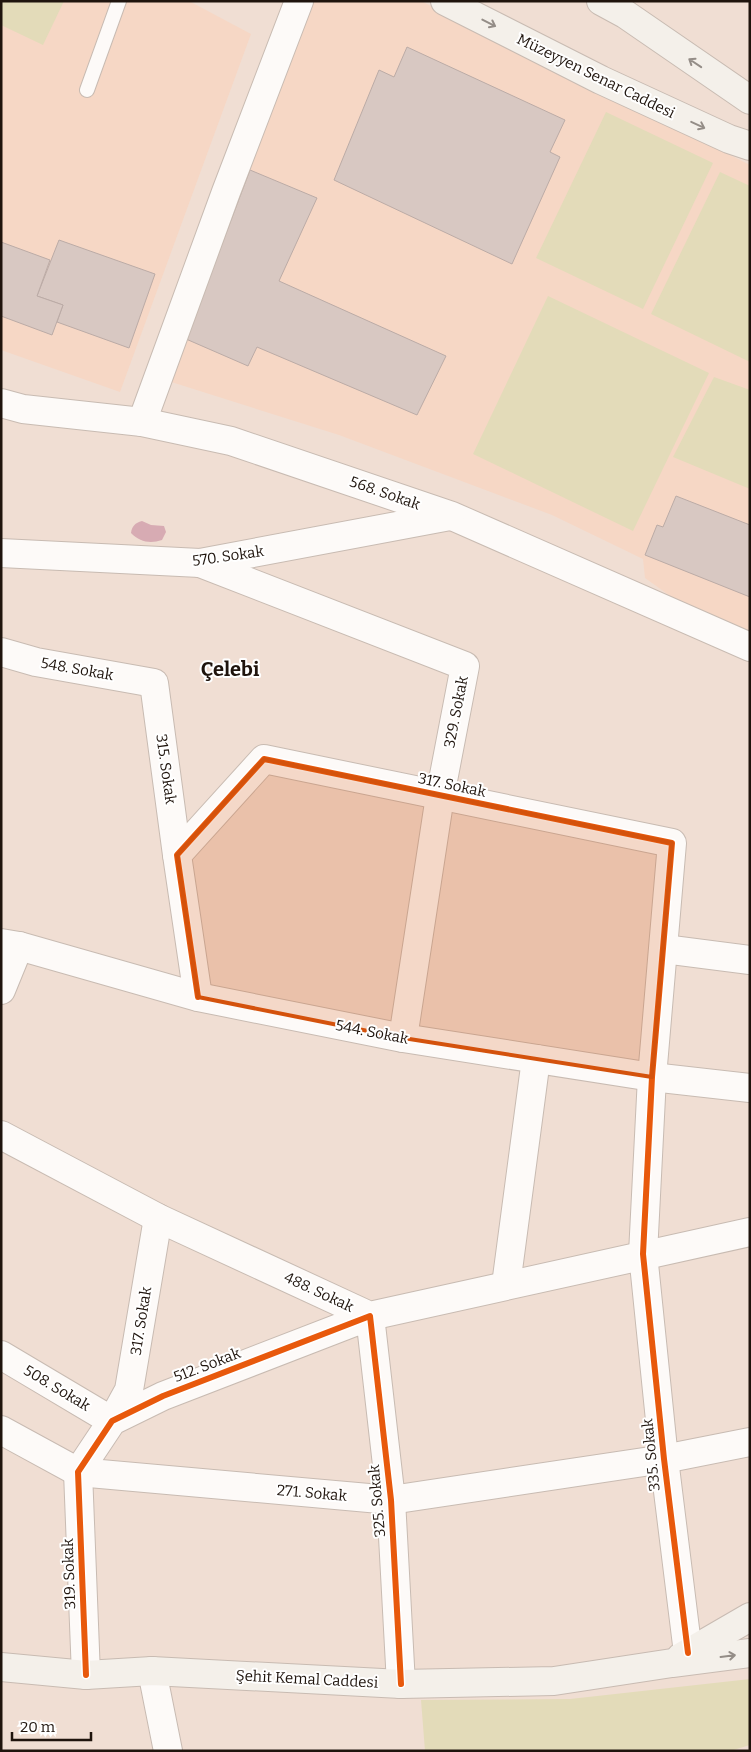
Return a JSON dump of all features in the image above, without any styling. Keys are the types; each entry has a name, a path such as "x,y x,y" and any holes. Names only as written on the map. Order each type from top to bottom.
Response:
{"main road":[{"name":"Müzeyyen Senar Caddesi","path":"445,1 600,80 729,139 750,146"},
{"path":"601,1 625,14 750,100"},
{"path":"680,1658 750,1617"},
{"name":"Şehit Kemal Caddesi","path":"1,1667 86,1675 152,1670 401,1684 554,1681 680,1658 750,1653"}],"street":[{"path":"142,422 226,192 299,1"},
{"name":"568. Sokak","path":"1,403 23,409 142,422 231,441 452,516 750,647"},
{"name":"570. Sokak","path":"1,553 200,563 452,516"},
{"name":"329. Sokak","path":"200,563 465,666 440,796 403,1038"},
{"name":"548. Sokak","path":"1,652 36,662 154,683"},
{"name":"315. Sokak","path":"154,683 177,856"},
{"name":"317. Sokak","path":"177,856 264,759 672,843 652,1076"},
{"path":"177,856 198,997"},
{"path":"1,990 10,944"},
{"name":"544. Sokak","path":"10,944 198,997 403,1038 652,1076 750,1088"},
{"path":"664,949 750,960"},
{"path":"506,1285 536,1059"},
{"name":"335. Sokak","path":"652,1076 643,1254 664,1459 680,1658"},
{"name":"488. Sokak","path":"1,1135 158,1218 370,1316 643,1254 750,1232"},
{"name":"317. Sokak","path":"112,1421 129,1390 158,1218"},
{"name":"512. Sokak","path":"112,1421 163,1396 370,1316"},
{"name":"325. Sokak","path":"370,1316 391,1500 401,1684"},
{"name":"508. Sokak","path":"1,1355 112,1421"},
{"path":"78,1472 112,1421"},
{"name":"271. Sokak","path":"1,1430 78,1472 391,1500 664,1459 750,1442"},
{"name":"319. Sokak","path":"78,1472 86,1675"},
{"path":"152,1670 168,1751"}],"lane":[{"path":"87,90 119,1"}],"highlighted area":[{"path":"264,759 672,843 652,1077 403,1038 198,997 177,855"}],"shaded area":[{"path":"1,1 189,1 251,34 120,392 1,350"},
{"path":"1,1 64,1 43,45 1,25"},
{"path":"309,1 421,1 750,165 750,636 687,608 645,578 643,559 552,515 339,435 165,380"},
{"path":"606,112 713,163 643,309 536,258"},
{"path":"720,172 750,186 750,362 651,314"},
{"path":"548,296 709,373 633,531 473,454"},
{"path":"714,377 750,390 750,489 673,457"},
{"path":"142,521 151,525 164,526 166,532 162,540 145,541 131,533 134,525"},
{"path":"750,1679 750,1745 730,1751 425,1751 421,1700 570,1699"}],"building":[{"path":"407,47 565,120 550,152 560,157 512,264 334,180 379,70 394,77"},
{"path":"250,170 317,198 279,281 446,356 417,415 257,347 248,366 186,339"},
{"path":"59,240 155,274 129,348 57,322 63,305 37,296"},
{"path":"1,242 50,260 37,296 63,305 52,335 1,316"},
{"path":"676,496 750,525 750,597 645,555 657,525 663,527"}],"cycle path":[{"path":"198,997 177,855 264,759 672,843 652,1077 643,1254 664,1459 688,1653"},
{"path":"86,1675 78,1472 112,1421 163,1396 370,1316 391,1500 401,1684"}],"district":[{"name":"Çelebi","path":"230,669"}]}
